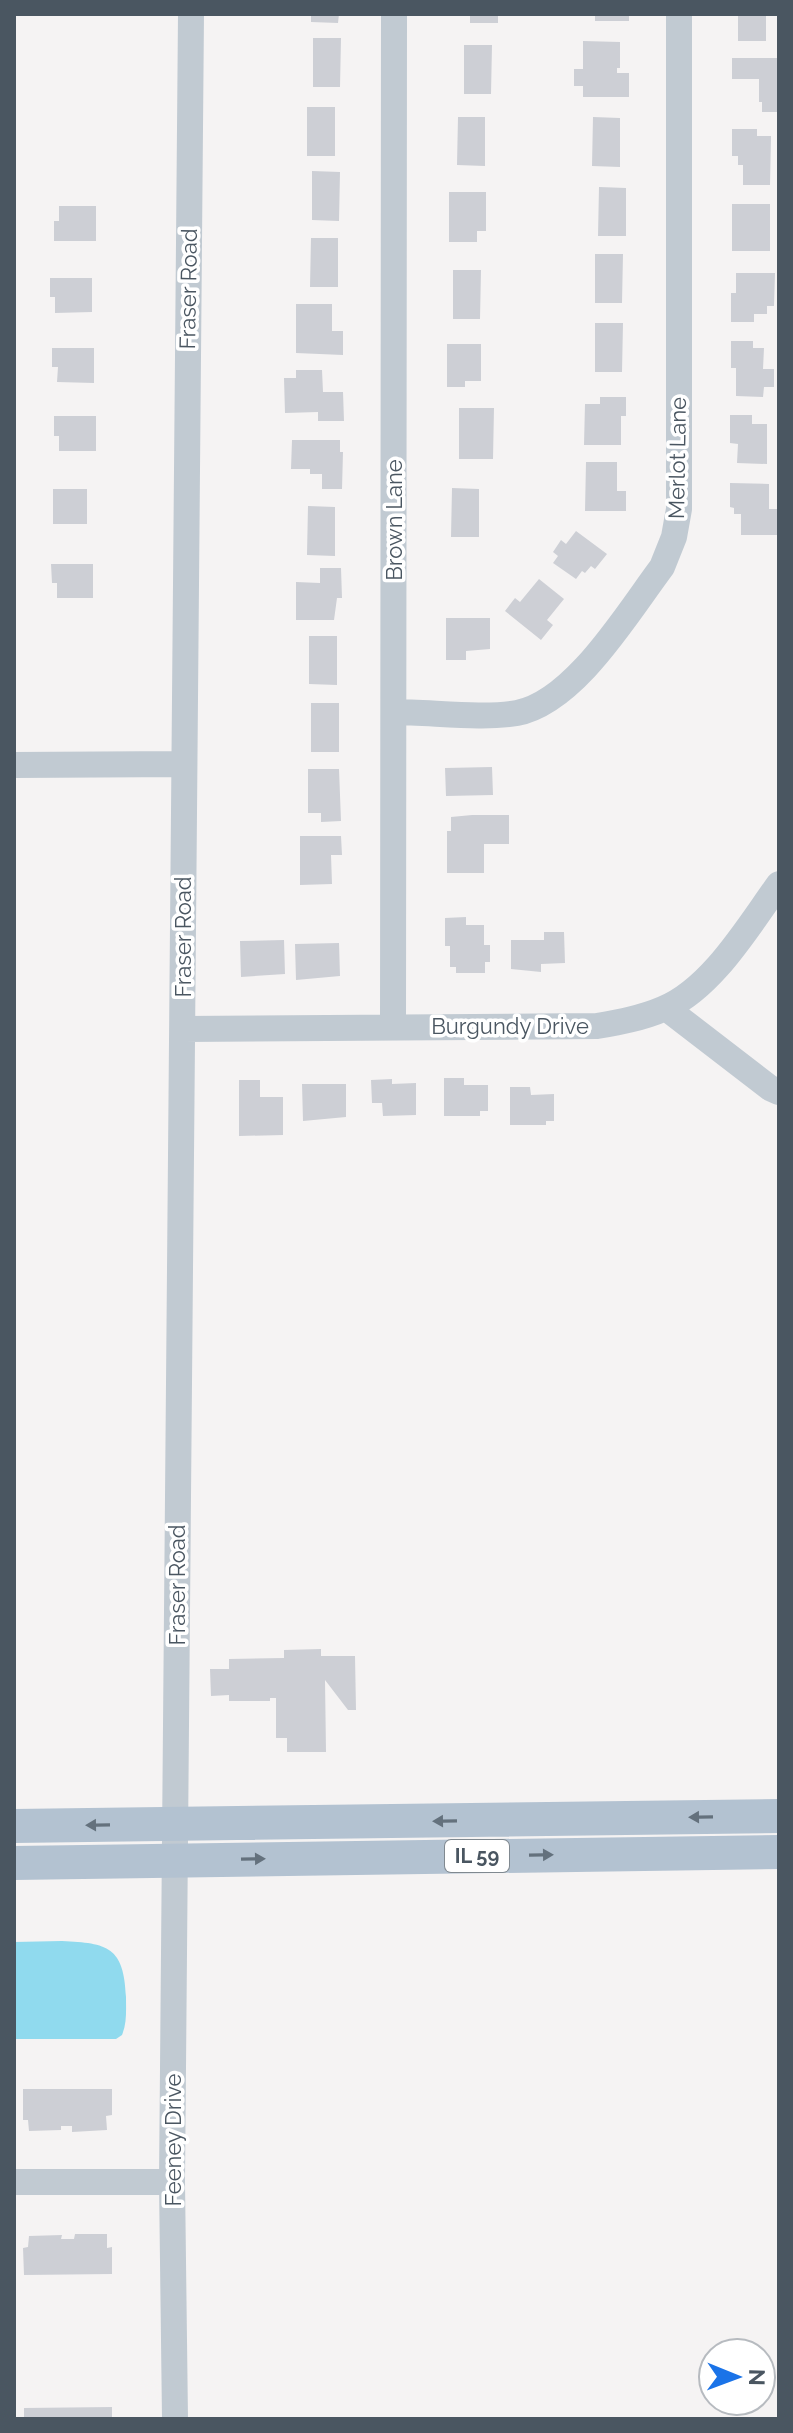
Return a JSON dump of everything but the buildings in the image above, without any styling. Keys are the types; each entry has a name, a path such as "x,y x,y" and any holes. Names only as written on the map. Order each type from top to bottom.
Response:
{"main road":[{"name":"IL 59","path":"14,1826 779,1816"},
{"name":"IL 59","path":"14,1863 779,1852"}],"street":[{"name":"Fraser Road","path":"175,1860 191,14"},
{"name":"Brown Lane","path":"393,1026 394,14"},
{"name":"Merlot Lane","path":"394,712 519,712 542,703 568,686 591,661 662,567 669,552 679,509 679,14"},
{"path":"14,765 184,764"},
{"name":"Burgundy Drive","path":"183,1029 597,1026 629,1020 666,1008 713,972 779,884"},
{"path":"666,1008 779,1092"},
{"name":"Feeney Drive","path":"175,1860 172,2182 175,2419"},
{"path":"14,2182 172,2182"}],"water":[{"path":"62,1941 102,1946 117,1958 122,1967 126,1997 125,2026 122,2035 116,2039 14,2039 14,1942"}]}
